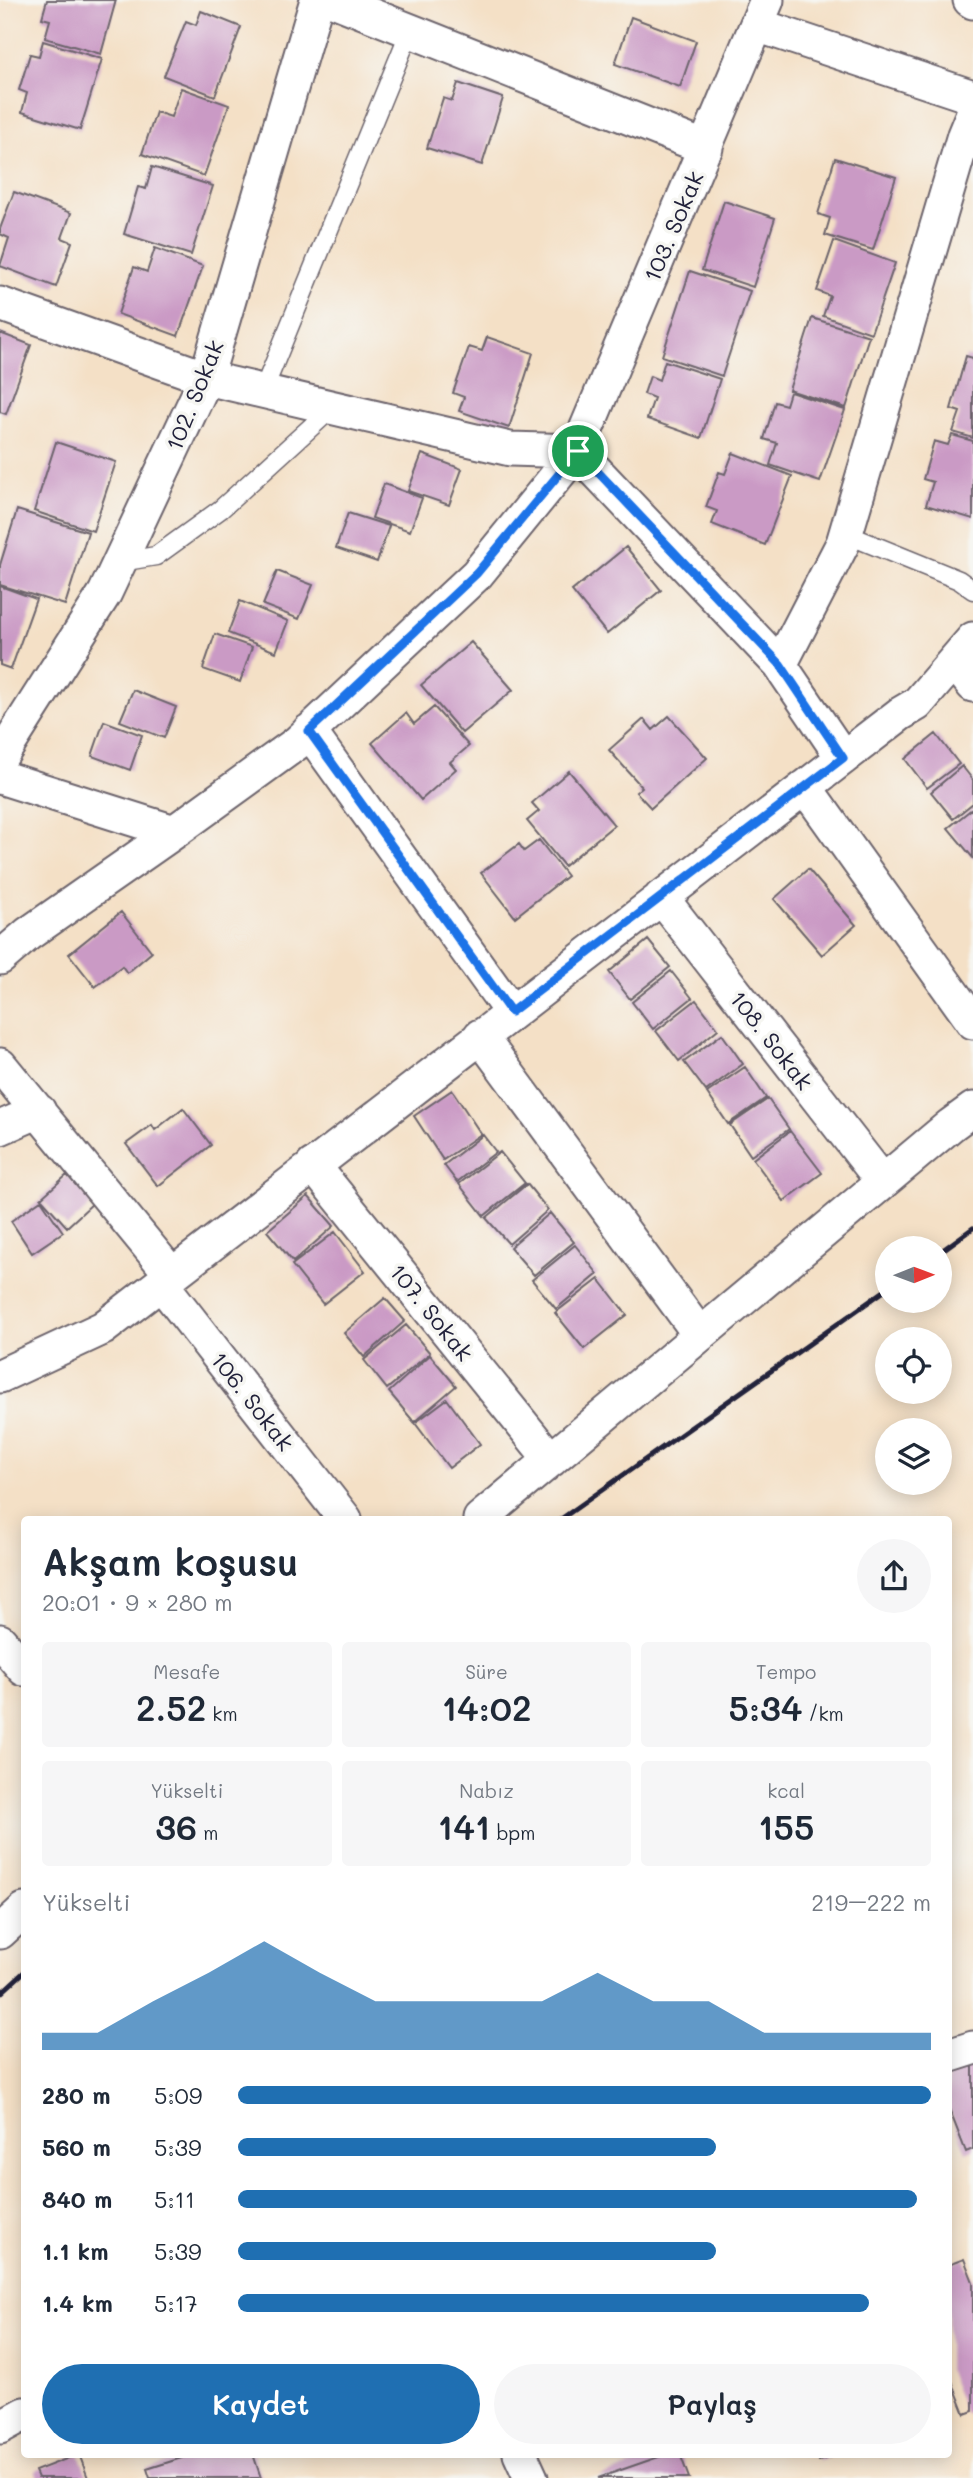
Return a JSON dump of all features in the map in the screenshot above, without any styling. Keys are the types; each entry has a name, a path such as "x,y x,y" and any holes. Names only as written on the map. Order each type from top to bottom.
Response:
{"street":[{"name":"102. Sokak","path":"0,758 105,593 206,378 317,0"},
{"path":"333,0 706,148"},
{"path":"762,13 973,97"},
{"name":"103. Sokak","path":"0,958 28,934 297,743 477,573 578,451 762,13"},
{"path":"780,664 846,534 960,148 973,113"},
{"path":"0,304 206,378 510,449 578,451 780,664 843,758"},
{"path":"0,1376 103,1328 661,897 900,714 917,704 967,662"},
{"path":"309,731 511,1012"},
{"path":"0,777 174,832"},
{"path":"805,787 973,1022"},
{"name":"108. Sokak","path":"661,897 883,1182"},
{"path":"480,1036 700,1335"},
{"name":"106. Sokak","path":"0,1065 39,1111 343,1516"},
{"path":"484,1516 973,1109"},
{"path":"0,1128 39,1111"},
{"name":"107. Sokak","path":"313,1165 551,1460"},
{"path":"0,1641 21,1666"},
{"path":"0,1932 21,1913"},
{"path":"952,2055 973,2049"},
{"path":"0,2427 21,2416"},
{"path":"522,2458 531,2478"}],"lane":[{"path":"263,391 410,31"},
{"path":"120,562 156,556 210,517 332,408"},
{"path":"846,534 959,580 973,590"}],"building":[{"path":"47,0 116,0 101,54 45,38 50,20 42,18"},
{"path":"201,11 241,27 215,96 164,76 186,21 196,25"},
{"path":"631,17 696,41 680,87 615,64"},
{"path":"43,41 102,59 80,130 22,112 27,93 19,90 30,54 39,56"},
{"path":"458,83 503,98 482,165 427,148 443,98 452,101"},
{"path":"181,88 229,105 204,176 142,154 156,112 171,117"},
{"path":"835,158 896,177 873,250 825,235 830,218 818,214"},
{"path":"152,167 213,186 191,255 124,234 138,187 146,189"},
{"path":"14,192 71,213 62,238 72,242 56,287 0,266 9,238 0,234 0,229"},
{"path":"724,201 775,218 753,287 702,270"},
{"path":"834,241 895,263 871,333 823,316 830,296 817,291"},
{"path":"155,248 203,266 178,336 118,314 134,267 147,272"},
{"path":"690,271 750,291 722,376 662,356"},
{"path":"812,318 869,336 846,408 789,390"},
{"path":"0,333 31,345 6,414 0,412"},
{"path":"487,337 533,353 509,428 459,411 464,397 453,393 469,347 482,351"},
{"path":"966,356 973,358 973,438 953,432 960,412 951,409"},
{"path":"665,361 720,379 701,438 647,419 654,398 644,394 650,376 659,380"},
{"path":"790,392 845,410 820,482 770,465 777,443 764,439 775,402 786,405"},
{"path":"952,435 973,441 973,519 926,505 933,482 923,479 934,441 948,445"},
{"path":"56,442 116,462 93,531 34,511"},
{"path":"733,453 792,476 765,545 712,524 717,511 706,507 719,472 725,474"},
{"path":"422,454 462,469 449,505 408,491"},
{"path":"384,484 422,498 410,531 372,518"},
{"path":"17,510 88,532 65,605 0,585 0,565"},
{"path":"348,513 389,526 377,562 336,548"},
{"path":"626,547 661,590 607,634 572,591"},
{"path":"277,571 313,585 299,619 263,605"},
{"path":"0,586 36,599 11,669 0,665"},
{"path":"240,601 288,621 276,652 228,633"},
{"path":"215,634 252,647 240,682 203,669"},
{"path":"471,642 513,690 462,733 421,685"},
{"path":"133,690 176,707 164,738 120,721"},
{"path":"434,707 469,746 450,762 456,769 421,800 372,743 406,713 414,724"},
{"path":"669,716 707,758 651,808 636,792 642,787 609,750 644,719 653,730"},
{"path":"104,721 142,735 130,770 92,756"},
{"path":"936,734 959,764 927,788 905,759"},
{"path":"962,766 973,780 973,803 953,819 931,792"},
{"path":"569,771 614,825 564,866 527,821 539,811 532,803"},
{"path":"973,808 973,858 948,828"},
{"path":"539,840 567,876 515,917 481,873 519,844 524,851"},
{"path":"808,869 856,925 822,955 774,899"},
{"path":"121,912 152,952 127,973 122,966 95,987 69,954"},
{"path":"648,940 670,967 630,999 609,972"},
{"path":"671,971 692,998 653,1029 632,1002"},
{"path":"696,1000 718,1029 679,1061 656,1031"},
{"path":"722,1034 743,1064 706,1091 684,1062"},
{"path":"745,1067 766,1098 728,1124 707,1093"},
{"path":"452,1090 481,1134 443,1160 414,1116"},
{"path":"768,1099 789,1129 751,1156 730,1125"},
{"path":"183,1108 211,1145 158,1186 126,1144 152,1125 155,1130"},
{"path":"790,1131 822,1173 784,1201 753,1159"},
{"path":"483,1135 496,1152 457,1182 444,1165"},
{"path":"500,1152 525,1183 484,1216 459,1184"},
{"path":"67,1175 93,1203 67,1227 41,1198"},
{"path":"527,1184 548,1210 509,1244 486,1218"},
{"path":"308,1196 334,1226 293,1262 267,1231"},
{"path":"41,1200 63,1232 32,1253 11,1221"},
{"path":"550,1213 574,1242 534,1275 510,1247"},
{"path":"335,1232 365,1271 323,1304 292,1265"},
{"path":"575,1245 598,1274 556,1309 532,1280"},
{"path":"599,1279 627,1315 584,1349 555,1313"},
{"path":"385,1298 405,1321 364,1357 344,1333"},
{"path":"406,1325 430,1353 387,1389 364,1360"},
{"path":"430,1355 456,1386 414,1422 389,1392"},
{"path":"447,1399 480,1444 449,1468 415,1423"},
{"path":"973,2056 973,2149 966,2152 952,2116 952,2064"},
{"path":"964,2259 973,2282 973,2411 965,2414 952,2381 952,2264"},
{"path":"69,2458 80,2458 88,2478 38,2478 35,2471"},
{"path":"181,2458 254,2458 261,2478 150,2478 147,2469"},
{"path":"656,2458 682,2458 689,2478 598,2478"}],"railway":[{"path":"952,1243 973,1228"},
{"path":"565,1516 875,1297"},
{"path":"0,1994 21,1975"}],"route":[{"path":"578,451 780,664 843,758 511,1012 309,731 477,573 578,451"}]}
